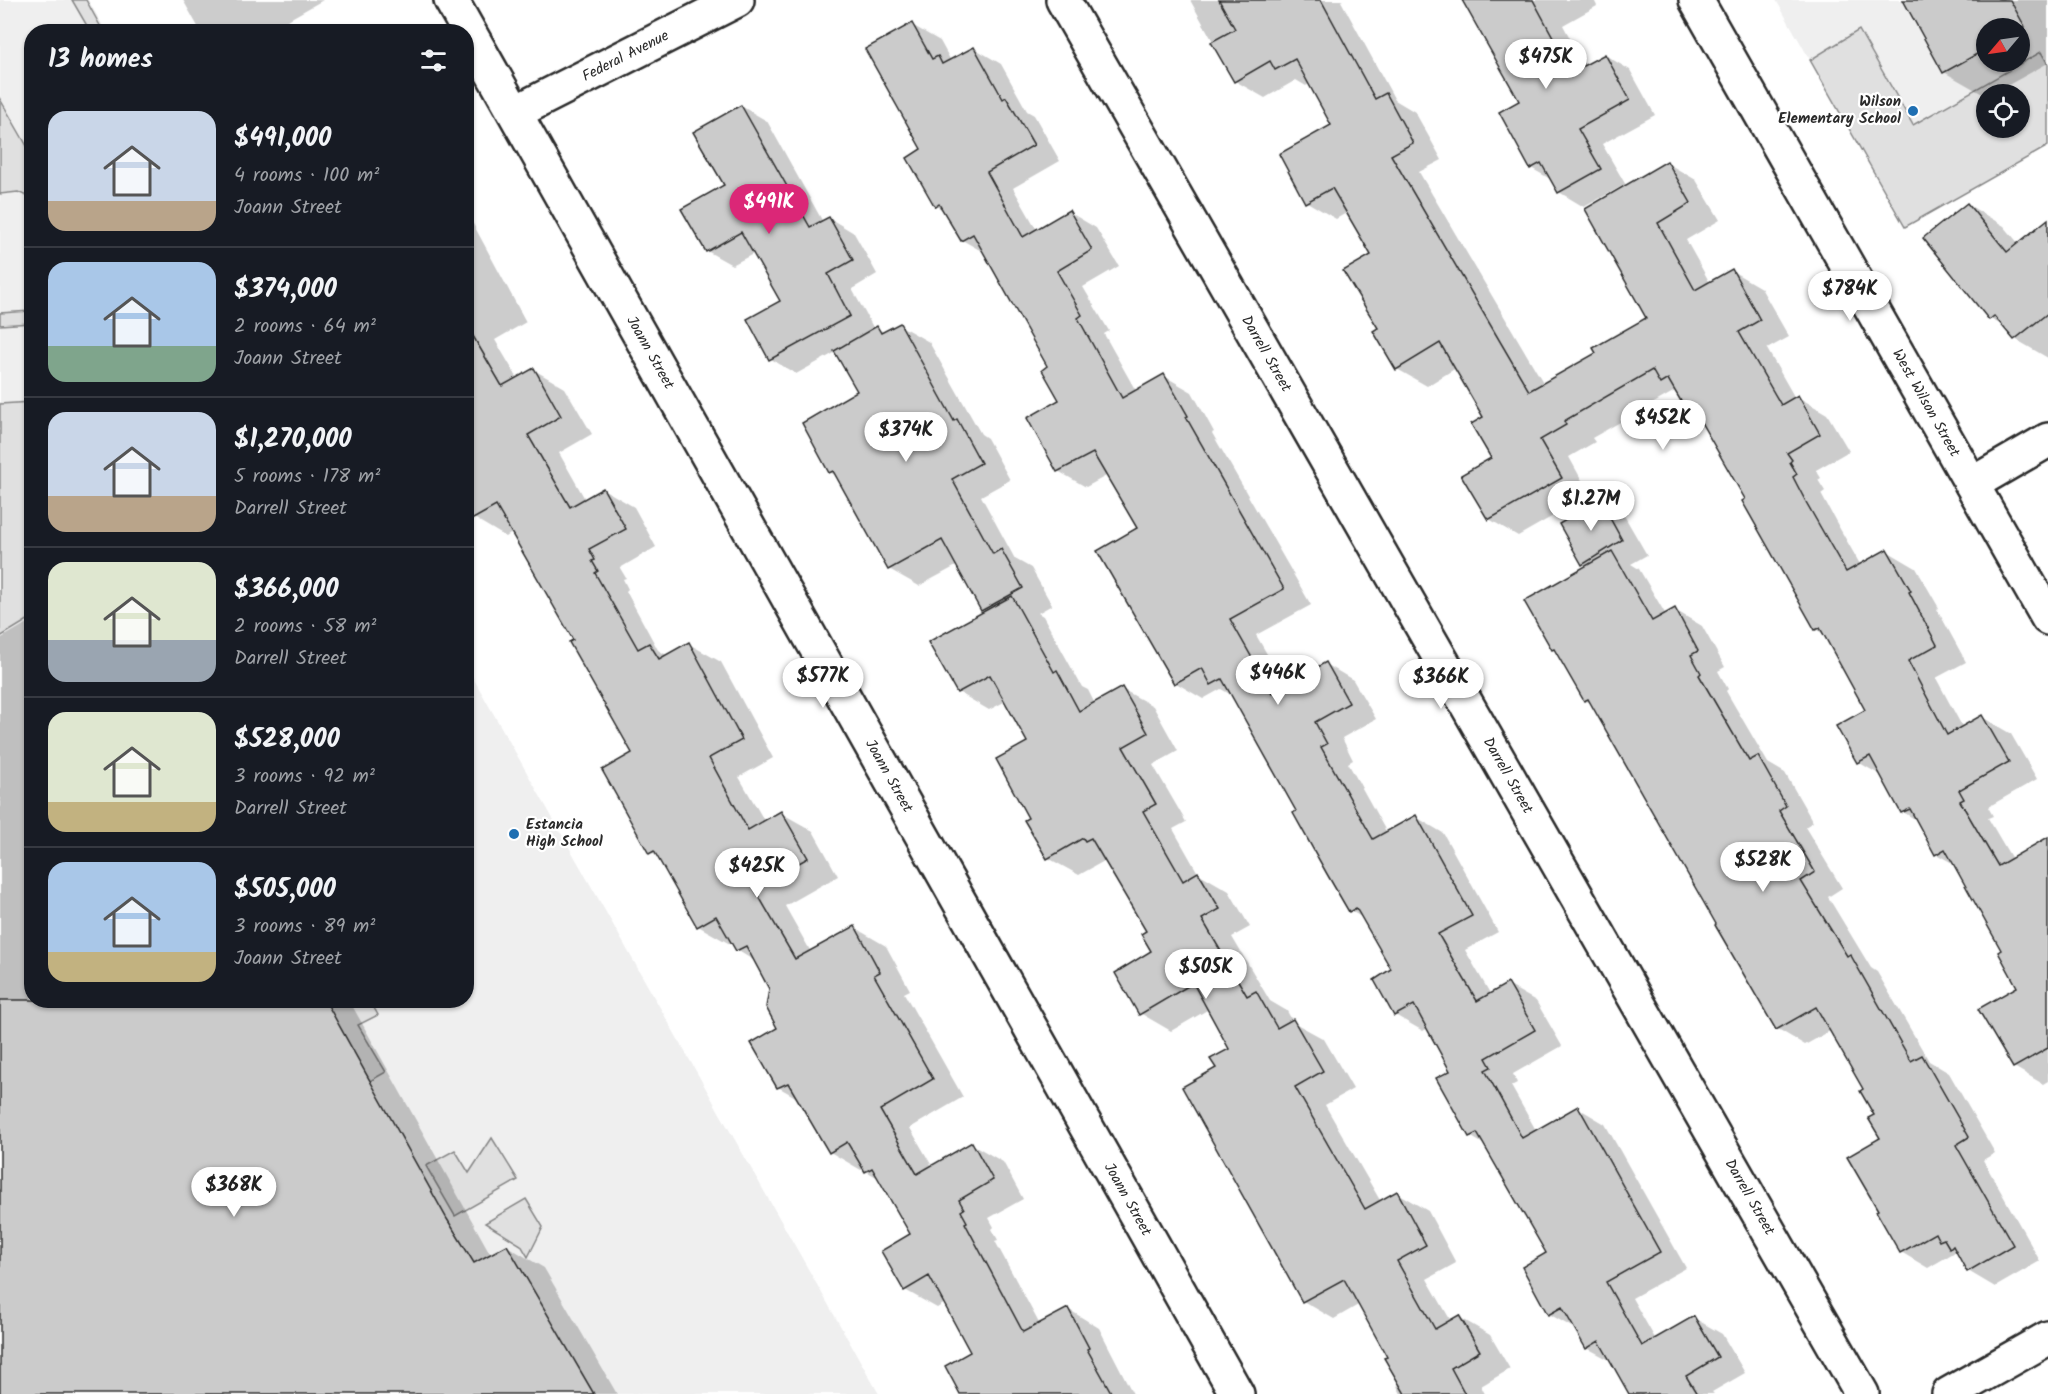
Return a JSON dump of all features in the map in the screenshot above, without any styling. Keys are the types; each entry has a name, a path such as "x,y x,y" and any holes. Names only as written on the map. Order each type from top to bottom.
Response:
{"street":[{"name":"Joann Street","path":"452,0 466,24"},
{"name":"Federal Avenue","path":"516,112 737,0"},
{"name":"Darrell Street","path":"1063,0 1862,1394"},
{"name":"West Wilson Street","path":"1696,0 2048,618"},
{"name":"Joann Street","path":"474,38 1237,1394"},
{"path":"1972,484 2048,440"},
{"path":"1949,1394 2048,1338"}],"shaded area":[{"name":"Estancia High School","path":"0,0 88,0 102,24 24,24 24,1008 474,1008 474,679 879,1394 0,1394"},
{"path":"72,0 86,0 99,24 86,24"},
{"name":"Wilson Elementary School","path":"1776,0 2048,0 2048,146 1905,227"},
{"path":"1859,30 1913,125 1976,89 1976,138 2030,138 2030,84 1985,84 2006,72 2030,72 2030,58 2041,52 2048,64 2048,146 1905,227 1810,60"},
{"path":"0,99 24,141 24,195 18,192 0,194"},
{"path":"24,311 24,323 0,325 0,313"},
{"path":"24,402 24,622 0,637 0,404"},
{"path":"328,1008 374,1008 378,1015 358,1025 386,1072 370,1081"},
{"path":"492,1138 518,1180 455,1216 426,1166 455,1150 469,1173"},
{"path":"526,1199 543,1227 528,1257 521,1245 485,1223"}],"building":[{"path":"1219,0 1321,0 1375,99 1386,93 1413,143 1391,155 1529,391 1596,353 1593,348 1646,318 1585,209 1667,161 1691,203 1658,223 1695,290 1732,269 1760,320 1739,332 1781,405 1798,395 1820,434 1787,453 1797,474 1793,477 1806,502 1846,572 1887,549 1911,591 1909,592 1937,645 1908,661 1947,735 1982,715 2009,762 1959,790 1964,799 1960,801 1998,866 2048,837 2048,1048 2013,1068 1978,1009 2017,987 1998,952 2001,950 1945,849 1935,855 1910,809 1901,813 1870,756 1857,763 1836,726 1865,710 1820,628 1815,630 1742,501 1745,499 1695,412 1689,415 1668,379 1660,384 1652,370 1564,421 1566,425 1540,440 1562,478 1488,520 1461,475 1491,458 1471,424 1483,417 1440,343 1396,370 1373,331 1378,328 1343,271 1371,255 1332,188 1305,203 1279,154 1331,125 1295,59 1275,70 1270,61 1234,82 1211,42 1235,29"},
{"path":"1462,0 1533,0 1572,72 1605,54 1630,100 1578,129 1601,169 1558,193 1541,163 1530,169 1499,112 1519,101"},
{"path":"1903,0 2010,0 2020,18 1976,18 1976,55 1943,73"},
{"path":"912,23 932,59 938,56 942,64 974,47 1003,99 1006,97 1034,145 987,172 1023,237 1069,210 1092,250 1057,271 1082,315 1078,318 1122,398 1164,374 1284,589 1230,619 1272,693 1326,662 1349,703 1315,722 1327,744 1321,747 1373,839 1416,815 1472,916 1438,934 1477,1001 1508,983 1535,1030 1486,1058 1491,1067 1485,1070 1522,1138 1578,1106 1660,1252 1606,1282 1642,1346 1694,1316 1718,1357 1686,1376 1697,1394 1629,1394 1599,1341 1586,1349 1562,1307 1548,1315 1522,1267 1546,1253 1477,1133 1469,1137 1436,1078 1450,1071 1414,1005 1394,1016 1374,980 1391,969 1356,908 1349,912 1293,813 1296,811 1222,679 1211,685 1202,668 1174,684 1097,551 1137,528 1093,453 1057,472 1027,418 1059,400 1042,370 1047,366 973,234 961,241 939,204 935,207 907,158 921,149 865,49"},
{"path":"741,105 810,227 829,217 853,260 828,274 850,316 769,360 747,319 780,301 741,232 706,252 681,209 724,185 693,132"},
{"path":"1967,203 2007,252 2048,219 2048,313 2014,340 1994,316 1989,320 1923,238"},
{"path":"900,323 954,421 957,419 981,463 952,479 993,554 1001,549 1023,588 981,611 942,540 888,570 833,471 829,473 802,423 857,391 834,351 877,326 881,333"},
{"path":"474,338 502,386 534,368 561,416 528,435 570,507 603,488 626,529 589,549 598,571 595,573 638,649 649,643 659,659 689,642 742,740 709,758 748,830 781,811 808,858 754,888 795,959 855,926 880,972 874,975 933,1079 880,1110 917,1174 972,1142 993,1180 959,1200 964,1209 961,1211 967,1222 965,1223 1023,1332 1068,1308 1112,1394 960,1394 945,1366 970,1352 929,1276 904,1291 881,1251 910,1234 872,1168 865,1172 847,1142 829,1153 788,1083 777,1088 751,1043 777,1028 766,1007 769,989 746,946 736,951 716,916 697,927 654,851 649,854 602,770 632,753 569,642 573,640 496,506 474,518"},
{"path":"1600,500 1622,540 1582,565 1559,524"},
{"path":"1612,551 1652,621 1675,608 1698,651 1691,655 1701,673 1699,675 1749,761 1758,756 1786,806 1779,811 1815,872 1801,881 1847,956 1850,954 1911,1061 1922,1055 1969,1137 1956,1145 2013,1245 1967,1272 1953,1246 1950,1249 1944,1239 1939,1241 1935,1233 1900,1253 1847,1157 1880,1138 1868,1118 1874,1115 1860,1091 1863,1089 1816,1007 1776,1030 1588,699 1584,701 1524,601"},
{"path":"1012,596 1054,672 1057,670 1079,711 1122,687 1148,733 1123,747 1156,804 1143,811 1183,881 1198,872 1220,909 1202,919 1247,996 1256,991 1277,1028 1293,1019 1323,1071 1295,1087 1365,1209 1397,1191 1426,1245 1397,1261 1435,1329 1459,1315 1480,1351 1451,1368 1465,1394 1405,1394 1344,1279 1302,1302 1182,1087 1216,1068 1210,1059 1229,1049 1193,983 1139,1015 1115,973 1151,951 1141,934 1146,931 1091,838 1085,841 1083,838 1047,859 1024,820 1028,818 996,759 1027,742 990,675 957,693 928,642"},
{"path":"0,1000 24,1000 24,1008 329,1008 474,1263 507,1245 594,1394 0,1394"}],"place":[{"name":"Wilson Elementary School","path":"1913,111"},
{"name":"Estancia High School","path":"514,834"}]}
